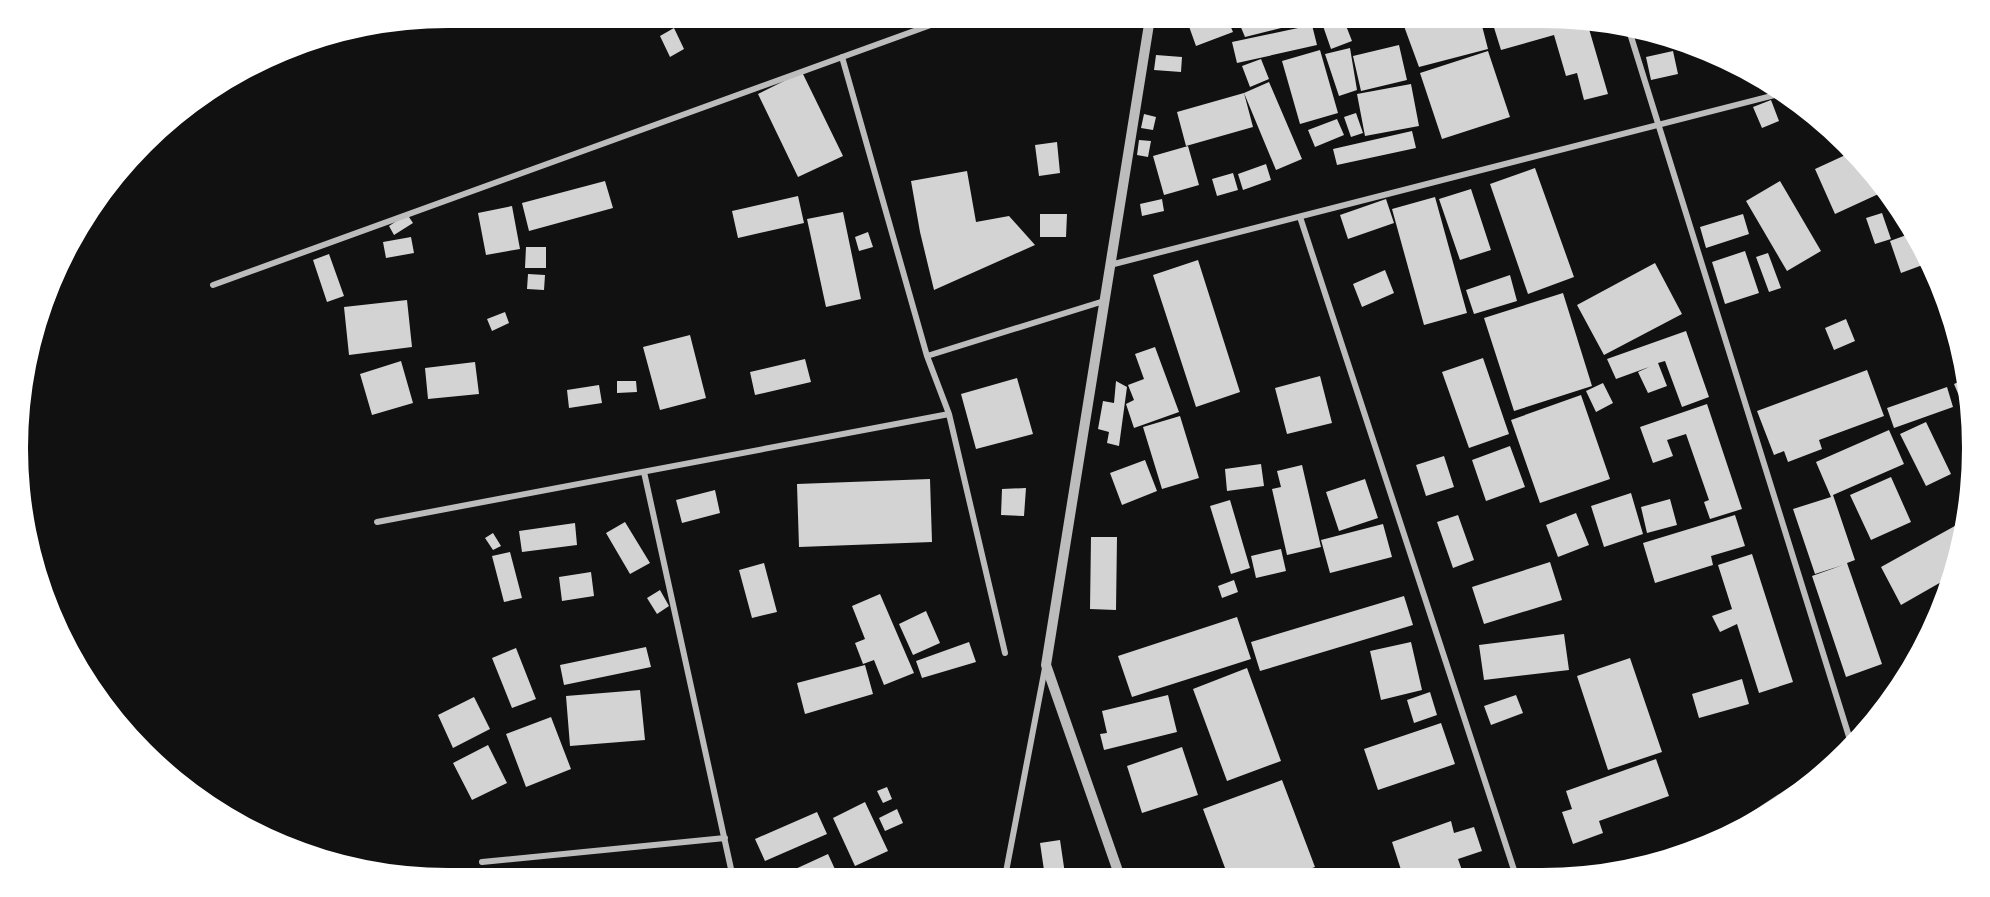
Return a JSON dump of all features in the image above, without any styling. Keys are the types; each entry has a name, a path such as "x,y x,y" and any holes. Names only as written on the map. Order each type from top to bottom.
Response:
{"street":[{"path":"213,285 922,28"},
{"path":"1007,868 1046,665 1148,28"},
{"path":"1632,39 1848,734"},
{"path":"842,57 927,356 949,414 1005,653"},
{"path":"1110,265 1770,96"},
{"path":"1300,218 1513,868"},
{"path":"927,356 1104,301"},
{"path":"377,522 949,414"},
{"path":"644,472 732,868"},
{"path":"1046,665 1117,868"},
{"path":"482,862 725,838"}],"building":[{"path":"674,28 684,49 670,57 660,36"},
{"path":"1190,28 1231,28 1233,32 1196,46"},
{"path":"1241,28 1282,28 1245,37"},
{"path":"1298,28 1313,28 1317,45 1237,63 1232,42"},
{"path":"1324,28 1347,28 1352,41 1331,49"},
{"path":"1405,28 1483,28 1488,49 1419,67"},
{"path":"1494,28 1590,31 1608,94 1584,100 1577,73 1566,76 1554,35 1501,50"},
{"path":"1399,45 1407,80 1361,91 1353,56"},
{"path":"1350,48 1357,90 1339,96 1325,54"},
{"path":"1320,50 1338,113 1300,124 1282,61"},
{"path":"1488,51 1510,117 1442,139 1420,73"},
{"path":"1673,51 1678,74 1651,80 1646,57"},
{"path":"1156,55 1182,57 1181,72 1154,70"},
{"path":"1261,59 1269,79 1250,87 1242,66"},
{"path":"802,72 843,156 798,177 758,94"},
{"path":"1269,82 1302,159 1276,170 1244,93"},
{"path":"1411,84 1419,126 1365,136 1357,94"},
{"path":"1244,93 1253,127 1186,146 1177,112"},
{"path":"1771,100 1779,121 1762,128 1753,107"},
{"path":"1356,113 1363,133 1351,137 1344,117"},
{"path":"1144,114 1156,117 1153,130 1141,128"},
{"path":"1337,119 1344,135 1315,147 1308,130"},
{"path":"1412,131 1416,148 1337,165 1333,149"},
{"path":"1139,140 1151,141 1148,157 1137,155"},
{"path":"1057,142 1060,173 1039,176 1035,145"},
{"path":"1188,146 1199,185 1164,195 1153,156"},
{"path":"1842,156 1876,195 1835,214 1815,169"},
{"path":"1266,164 1271,180 1243,190 1238,174"},
{"path":"1535,168 1574,277 1528,294 1490,184"},
{"path":"967,171 976,222 1009,216 1035,245 934,290 911,181"},
{"path":"1233,173 1238,190 1217,196 1212,179"},
{"path":"605,181 613,208 529,231 522,203"},
{"path":"1780,181 1821,251 1787,271 1746,201"},
{"path":"1471,189 1491,250 1460,260 1439,199"},
{"path":"798,196 804,223 738,238 732,211"},
{"path":"1435,197 1467,313 1424,325 1392,209"},
{"path":"1162,199 1164,211 1142,216 1140,204"},
{"path":"1386,199 1394,223 1348,239 1340,215"},
{"path":"512,206 520,249 486,255 478,213"},
{"path":"843,212 861,299 826,307 807,219"},
{"path":"1882,213 1891,239 1875,244 1866,218"},
{"path":"407,214 413,223 394,235 389,226"},
{"path":"1040,214 1067,214 1066,237 1040,237"},
{"path":"1743,214 1749,234 1706,248 1700,227"},
{"path":"868,232 873,247 859,251 855,237"},
{"path":"1903,236 1920,266 1901,273 1890,241"},
{"path":"411,237 414,253 386,258 383,242"},
{"path":"526,247 546,247 546,268 525,268"},
{"path":"1745,251 1759,293 1725,304 1712,262"},
{"path":"1768,253 1781,288 1769,292 1756,257"},
{"path":"329,254 344,296 327,302 313,260"},
{"path":"1198,260 1240,392 1196,407 1153,275"},
{"path":"1655,263 1682,314 1604,355 1577,305"},
{"path":"1385,270 1394,293 1362,307 1353,284"},
{"path":"528,274 545,275 544,290 527,289"},
{"path":"1510,275 1517,301 1474,314 1466,290"},
{"path":"1563,293 1592,386 1514,411 1484,318"},
{"path":"407,300 412,347 349,355 344,307"},
{"path":"505,312 509,323 492,331 487,319"},
{"path":"1846,319 1855,341 1834,350 1825,328"},
{"path":"1686,331 1709,397 1682,407 1665,361 1658,363 1667,386 1648,393 1638,372 1649,367 1616,379 1607,359"},
{"path":"690,335 706,398 660,410 643,347"},
{"path":"1155,347 1179,412 1134,428 1126,404 1134,400 1128,385 1144,379 1135,354"},
{"path":"1483,358 1509,434 1469,448 1442,372"},
{"path":"805,359 811,382 755,395 750,372"},
{"path":"401,361 413,403 372,415 360,374"},
{"path":"475,362 479,394 428,399 425,368"},
{"path":"1867,370 1884,416 1819,440 1822,449 1788,462 1784,451 1774,455 1757,411"},
{"path":"1320,376 1332,423 1287,434 1275,388"},
{"path":"1017,378 1033,434 976,449 961,394"},
{"path":"617,381 636,381 637,392 617,393"},
{"path":"1116,381 1127,387 1119,446 1107,443 1109,432 1098,429 1103,401 1114,403"},
{"path":"1603,383 1613,403 1596,412 1586,391"},
{"path":"599,385 602,403 569,408 567,390"},
{"path":"1947,387 1953,407 1894,428 1887,408"},
{"path":"1581,395 1610,479 1540,503 1511,420"},
{"path":"1707,404 1742,509 1710,519 1704,502 1709,500 1686,434 1667,440 1673,456 1653,463 1640,427"},
{"path":"1180,416 1199,478 1162,489 1143,427"},
{"path":"1926,422 1951,474 1926,486 1900,434"},
{"path":"1889,430 1904,464 1833,495 1855,560 1847,563 1882,664 1846,677 1812,576 1843,565 1815,574 1793,509 1831,497 1816,462"},
{"path":"1510,446 1525,487 1486,501 1472,460"},
{"path":"1444,456 1454,487 1426,496 1416,465"},
{"path":"1145,460 1157,491 1122,505 1110,473"},
{"path":"1261,464 1264,486 1227,491 1225,469"},
{"path":"1302,465 1321,547 1287,555 1272,489 1281,487 1277,471"},
{"path":"1891,477 1911,522 1871,540 1850,495"},
{"path":"930,479 932,542 799,547 797,484"},
{"path":"1365,479 1378,518 1339,531 1326,492"},
{"path":"1026,488 1024,516 1001,515 1002,489"},
{"path":"715,490 720,513 682,523 676,500"},
{"path":"1631,493 1643,534 1604,547 1591,506"},
{"path":"1670,499 1677,525 1647,533 1641,507"},
{"path":"1230,500 1250,568 1231,574 1210,506"},
{"path":"1576,513 1589,545 1558,557 1546,525"},
{"path":"1458,515 1474,560 1453,568 1437,522"},
{"path":"1735,515 1745,546 1711,556 1713,565 1655,583 1643,543"},
{"path":"625,522 650,563 630,574 606,533"},
{"path":"575,523 577,545 522,552 519,531"},
{"path":"1383,524 1392,557 1330,573 1321,540"},
{"path":"1954,527 1939,583 1901,605 1881,567"},
{"path":"493,533 501,546 493,550 485,538"},
{"path":"1091,537 1117,537 1116,610 1090,609"},
{"path":"1281,549 1286,571 1256,578 1251,556"},
{"path":"510,552 522,598 504,602 492,556"},
{"path":"1752,554 1793,682 1759,693 1737,624 1720,632 1712,616 1732,609 1718,565"},
{"path":"1550,562 1562,600 1484,624 1472,587"},
{"path":"764,563 777,612 752,618 739,570"},
{"path":"591,572 594,596 562,601 559,577"},
{"path":"1234,580 1238,592 1222,598 1218,586"},
{"path":"660,590 669,606 657,614 647,598"},
{"path":"880,594 914,673 884,685 874,660 863,664 855,643 865,639 852,606"},
{"path":"1404,596 1413,625 1260,671 1251,642"},
{"path":"926,611 940,643 913,655 899,624"},
{"path":"1237,617 1251,659 1132,697 1118,656"},
{"path":"1564,634 1569,670 1484,680 1479,645"},
{"path":"969,642 976,662 922,678 916,661"},
{"path":"1411,642 1422,690 1381,700 1370,651"},
{"path":"646,647 651,667 564,685 560,665"},
{"path":"516,648 536,699 512,708 492,658"},
{"path":"1630,658 1662,752 1608,770 1577,676"},
{"path":"865,665 873,694 805,714 797,683"},
{"path":"1247,668 1281,761 1227,781 1193,689"},
{"path":"1742,679 1749,704 1699,718 1692,694"},
{"path":"640,690 645,740 570,746 566,696"},
{"path":"1430,692 1437,715 1414,723 1407,700"},
{"path":"1168,695 1177,732 1104,750 1100,734 1107,733 1102,711"},
{"path":"1516,695 1523,713 1491,725 1484,706"},
{"path":"474,697 490,729 453,748 438,715"},
{"path":"551,717 571,769 526,787 506,734"},
{"path":"1441,723 1455,764 1378,790 1364,749"},
{"path":"488,745 507,783 472,800 453,763"},
{"path":"1182,747 1198,795 1142,813 1127,766"},
{"path":"1656,759 1669,796 1599,821 1603,833 1573,844 1562,812 1572,809 1566,791"},
{"path":"1282,780 1315,867 1225,868 1203,809"},
{"path":"887,787 892,799 883,803 877,791"},
{"path":"865,802 888,851 855,866 833,818"},
{"path":"897,809 903,823 885,831 879,818"},
{"path":"817,812 827,834 765,861 755,839"},
{"path":"1451,821 1454,833 1474,827 1482,851 1458,859 1461,868 1400,868 1392,842"},
{"path":"1060,840 1064,868 1044,868 1040,843"},
{"path":"828,854 834,868 798,868"}]}
